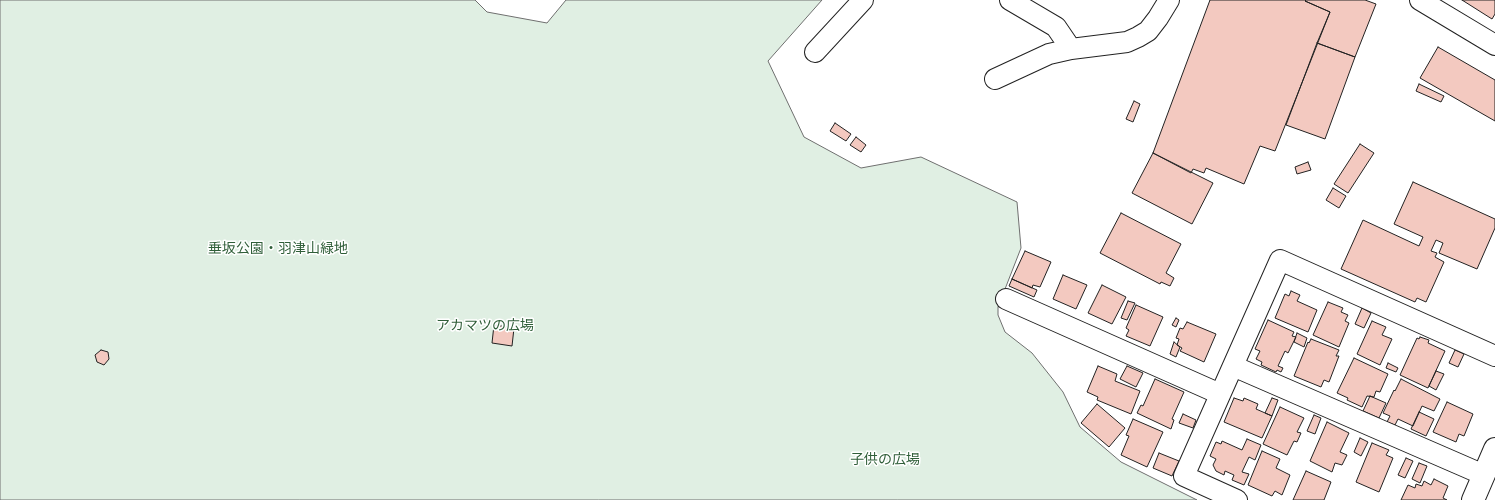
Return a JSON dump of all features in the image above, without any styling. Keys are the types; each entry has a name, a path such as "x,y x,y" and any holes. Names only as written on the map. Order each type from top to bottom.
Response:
{"street":[{"path":"815,52 863,0"},
{"path":"1010,0 1056,27 1072,49"},
{"path":"995,80 1049,54 1072,49 1127,42 1138,38 1148,31 1169,0"},
{"path":"1420,0 1495,45"},
{"path":"1237,500 1184,476 1280,260 1495,356"},
{"path":"1006,299 1220,394"},
{"path":"1232,366 1484,475"},
{"path":"1472,500 1495,449"}],"green space":[{"name":"垂坂公園・羽津山緑地","path":"0,0 475,0 487,12 547,23 566,0 822,0 768,61 804,137 861,168 921,157 1017,202 1021,248 998,307 998,315 1005,332 1032,353 1063,392 1080,427 1121,462 1197,500 0,500"}],"building":[{"path":"1210,0 1306,0 1305,1 1330,12 1275,151 1260,146 1244,184 1206,168 1204,173 1193,169 1191,173 1153,153"},
{"path":"1365,0 1376,4 1355,57 1317,43 1330,12 1305,1"},
{"path":"1462,0 1495,0 1495,14 1492,19"},
{"path":"1317,43 1355,57 1325,139 1286,125"},
{"path":"1438,47 1495,80 1495,121 1420,78"},
{"path":"1419,84 1444,96 1441,102 1416,91"},
{"path":"1134,101 1140,104 1133,122 1126,119"},
{"path":"835,123 851,134 846,141 830,131"},
{"path":"856,137 866,145 861,152 850,145"},
{"path":"1360,144 1374,153 1348,193 1334,184"},
{"path":"1153,153 1213,183 1192,224 1132,193"},
{"path":"1308,162 1311,170 1297,174 1295,167"},
{"path":"1413,182 1495,219 1495,228 1477,269 1439,253 1443,243 1436,240 1431,251 1437,253 1435,257 1444,262 1426,302 1417,298 1415,302 1341,269 1363,220 1419,246 1423,237 1394,224"},
{"path":"1333,188 1346,196 1339,208 1326,200"},
{"path":"1121,213 1181,244 1166,273 1174,278 1170,286 1161,282 1160,284 1100,253"},
{"path":"1025,251 1051,262 1040,287 1033,285 1032,288 1012,279"},
{"path":"1063,275 1087,285 1076,309 1053,299"},
{"path":"1012,279 1037,290 1034,297 1009,286"},
{"path":"1102,285 1126,297 1112,324 1088,313"},
{"path":"1291,291 1300,295 1297,301 1317,310 1308,332 1275,318 1285,294 1289,296"},
{"path":"1128,301 1135,303 1127,320 1121,318"},
{"path":"1328,302 1343,308 1341,312 1348,315 1345,321 1349,323 1339,347 1313,335"},
{"path":"1136,305 1163,317 1150,346 1126,336 1129,330 1126,328"},
{"path":"1362,308 1371,313 1364,328 1355,324"},
{"path":"1176,318 1179,320 1176,327 1172,325"},
{"path":"1268,320 1294,332 1292,336 1296,337 1288,353 1285,351 1278,366 1283,368 1281,372 1277,370 1276,372 1261,365 1262,362 1256,359 1260,351 1255,349"},
{"path":"1372,321 1386,327 1382,335 1392,339 1380,365 1357,354"},
{"path":"1187,322 1216,334 1204,362 1180,351 1182,348 1177,345 1179,339 1176,338 1180,328 1183,329"},
{"path":"494,325 514,328 512,346 492,343"},
{"path":"1297,333 1307,338 1304,347 1294,342"},
{"path":"1420,337 1429,340 1428,343 1445,351 1428,388 1400,375 1417,338 1419,339"},
{"path":"1311,339 1339,350 1336,356 1339,356 1329,382 1324,380 1321,387 1294,376 1308,342 1309,343"},
{"path":"1174,342 1180,347 1176,357 1170,354"},
{"path":"101,350 108,352 109,359 104,365 97,362 95,355"},
{"path":"1455,350 1464,354 1458,367 1449,363"},
{"path":"1354,358 1388,374 1380,392 1376,391 1374,397 1367,396 1362,407 1347,400 1348,398 1337,393"},
{"path":"1388,363 1398,368 1396,372 1386,368"},
{"path":"1098,366 1117,374 1115,381 1140,391 1131,414 1097,400 1098,397 1087,392"},
{"path":"1127,366 1143,373 1136,387 1120,379"},
{"path":"1436,371 1444,374 1436,390 1429,386"},
{"path":"1155,379 1184,392 1172,419 1174,420 1171,429 1137,413 1141,405 1143,406"},
{"path":"1401,379 1440,399 1434,411 1422,406 1413,426 1398,419 1395,425 1387,422 1390,416 1383,413"},
{"path":"1370,396 1386,403 1379,418 1363,411"},
{"path":"1234,398 1243,401 1244,398 1258,404 1256,409 1272,416 1262,438 1224,422"},
{"path":"1272,398 1278,400 1272,416 1265,413"},
{"path":"1447,402 1473,414 1464,436 1459,434 1456,442 1433,432"},
{"path":"1097,404 1125,428 1109,447 1081,423"},
{"path":"1280,407 1304,418 1297,432 1301,433 1297,442 1294,441 1287,455 1263,444"},
{"path":"1419,412 1434,419 1426,436 1411,429"},
{"path":"1183,414 1196,420 1193,428 1179,423"},
{"path":"1314,415 1321,418 1315,434 1307,431"},
{"path":"1133,419 1163,432 1147,467 1121,455 1129,436 1126,435"},
{"path":"1327,422 1349,433 1340,452 1347,455 1342,465 1335,463 1332,472 1310,461"},
{"path":"1360,438 1368,442 1361,456 1354,452"},
{"path":"1247,439 1261,445 1255,460 1249,457 1242,472 1249,474 1244,485 1232,480 1234,475 1225,471 1224,475 1216,471 1213,465 1216,459 1210,456 1216,442 1221,444 1222,441 1242,450"},
{"path":"1372,443 1389,450 1386,455 1393,458 1379,492 1356,482"},
{"path":"1262,451 1280,459 1276,468 1290,475 1282,495 1275,491 1272,496 1248,485"},
{"path":"1159,453 1179,461 1172,476 1153,468"},
{"path":"1406,458 1413,461 1405,478 1398,475"},
{"path":"1419,463 1427,466 1420,483 1412,479"},
{"path":"1306,471 1331,482 1324,500 1293,500"},
{"path":"1434,479 1448,486 1443,498 1447,500 1401,500 1408,485 1415,488 1416,484 1422,486 1424,481 1431,485"}],"park label":[{"name":"アカマツの広場","path":"485,326"},
{"name":"子供の広場","path":"885,460"}]}
